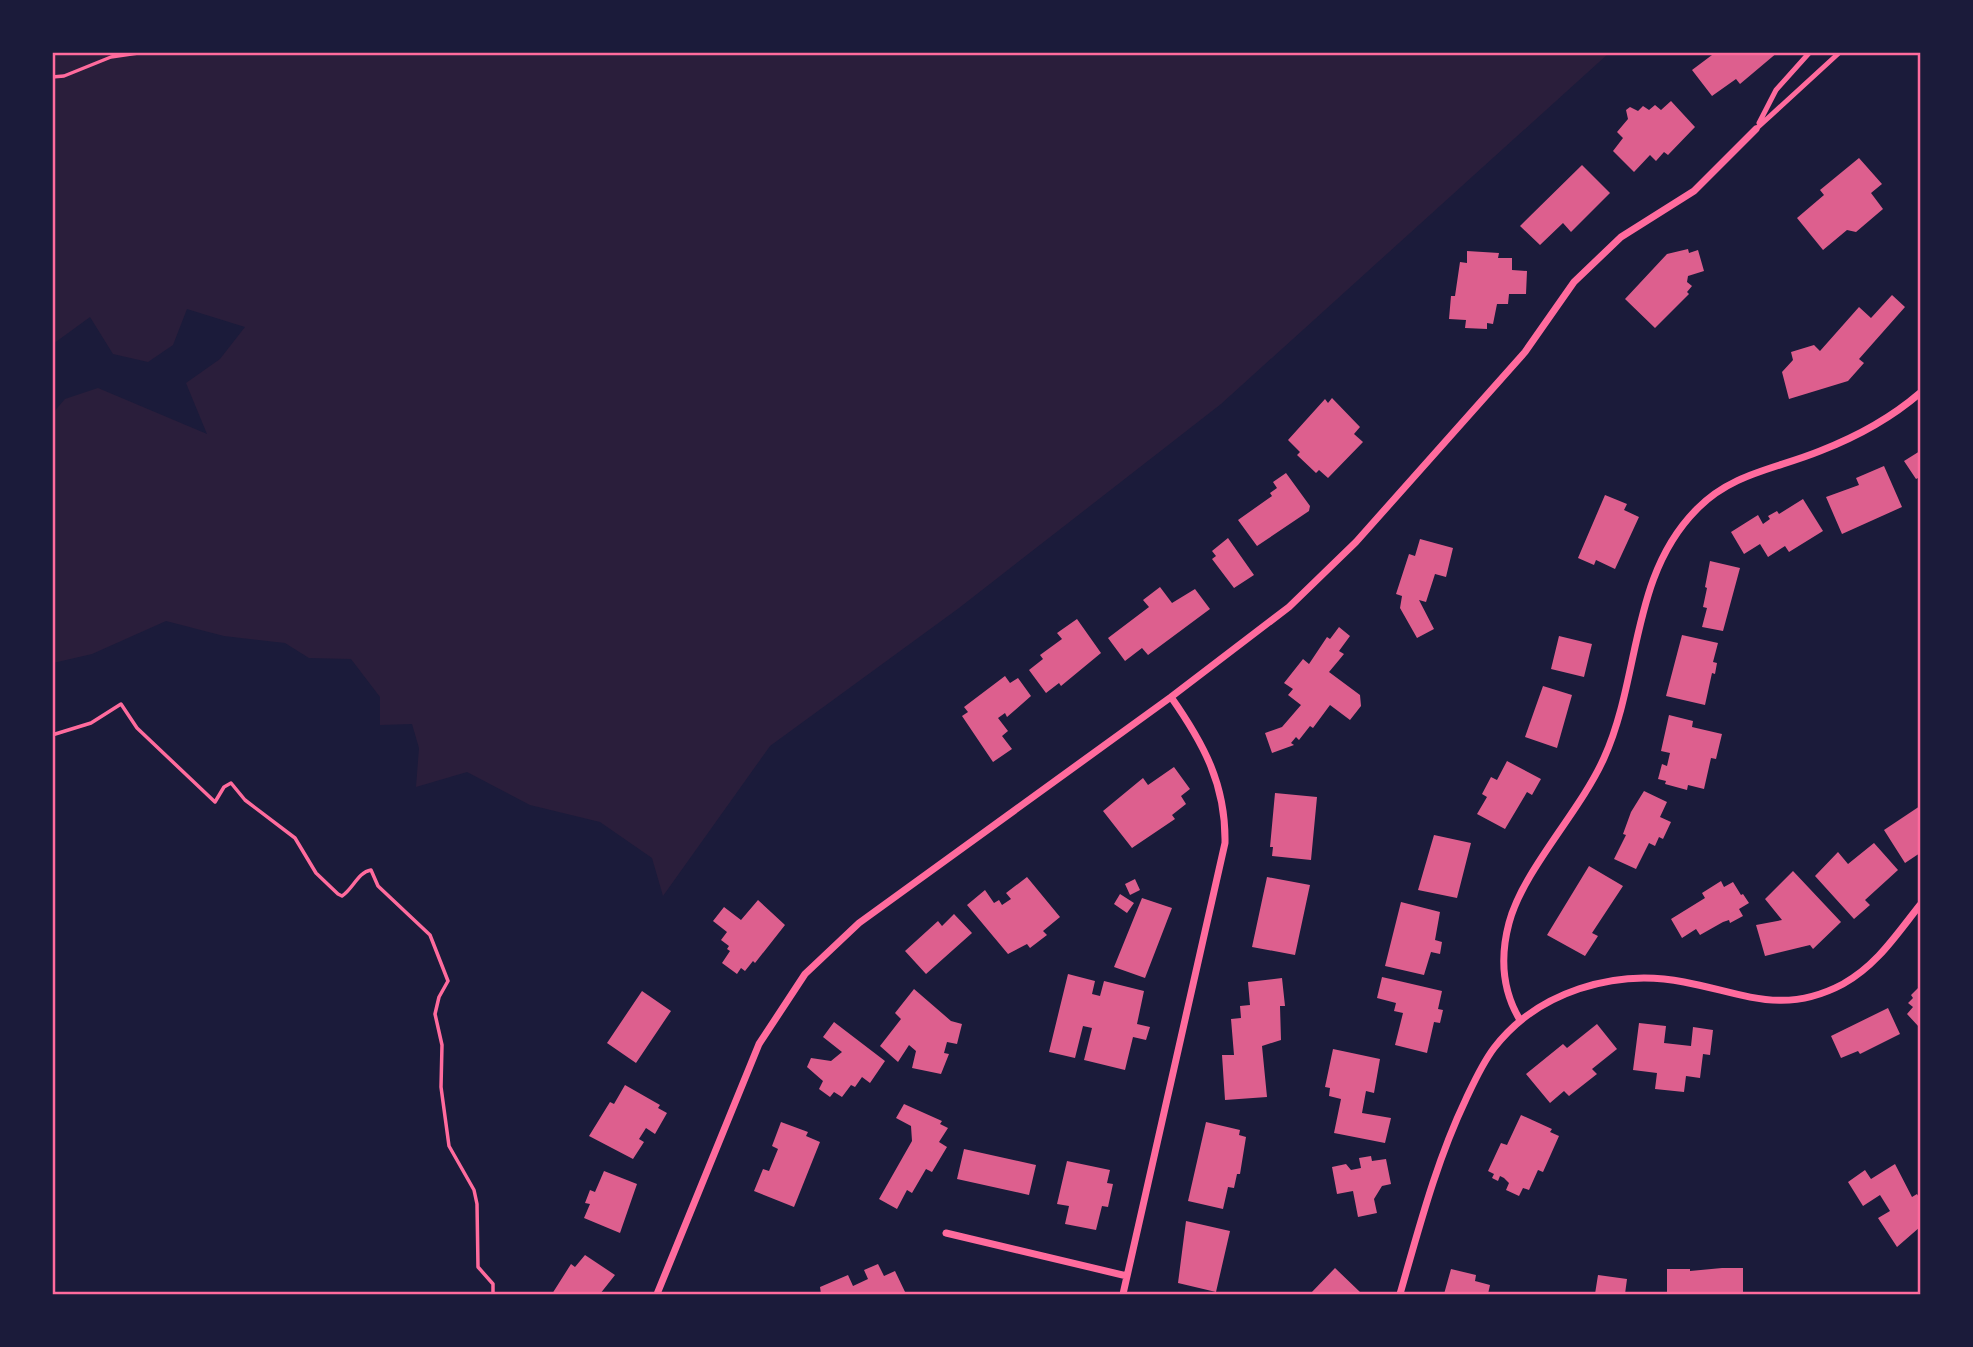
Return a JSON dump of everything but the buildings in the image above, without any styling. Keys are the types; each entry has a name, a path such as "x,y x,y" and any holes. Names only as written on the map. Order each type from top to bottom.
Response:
{"street":[{"path":"657,1294 759,1044 769,1023 805,974 859,923 1171,697 1289,607 1324,574 1525,352 1574,282 1621,237 1693,191 1756,129"},
{"path":"1520,1020 1506,994 1504,982 1508,925 1521,894 1585,794 1604,759 1617,722 1651,580 1664,550 1698,507 1731,482 1837,444 1877,424 1920,393"},
{"path":"1123,1294 1225,843 1224,804 1212,761 1171,697"},
{"path":"1400,1294 1446,1141 1483,1064 1520,1020 1547,1002 1572,992 1598,983 1630,979 1684,982 1760,1000 1798,998 1822,993 1842,984 1875,961 1920,905"},
{"path":"946,1233 1127,1276"}],"lane":[{"path":"1756,129 1776,90 1810,52"},
{"path":"1756,129 1840,52"}],"path":[{"path":"52,77 64,76 111,57 145,52"},
{"path":"170,52 206,52"},
{"path":"52,735 91,723 121,704 137,728 215,802 224,787 231,783 246,800 289,832 316,873 342,896 362,874 371,870 378,886 429,935 448,981 439,997 435,1014 442,1045 441,1087 449,1146 474,1190 477,1204 478,1267 493,1284 493,1294"}],"shaded area":[{"path":"53,53 1609,53 1221,404 959,608 770,746 663,896 652,858 600,822 530,805 467,772 416,787 419,748 412,724 380,725 380,697 351,659 309,658 285,643 224,636 166,621 92,654 53,663 52,414 65,399 98,388 207,434 186,383 220,359 245,327 187,309 173,345 148,362 113,354 90,317 53,344"}]}
